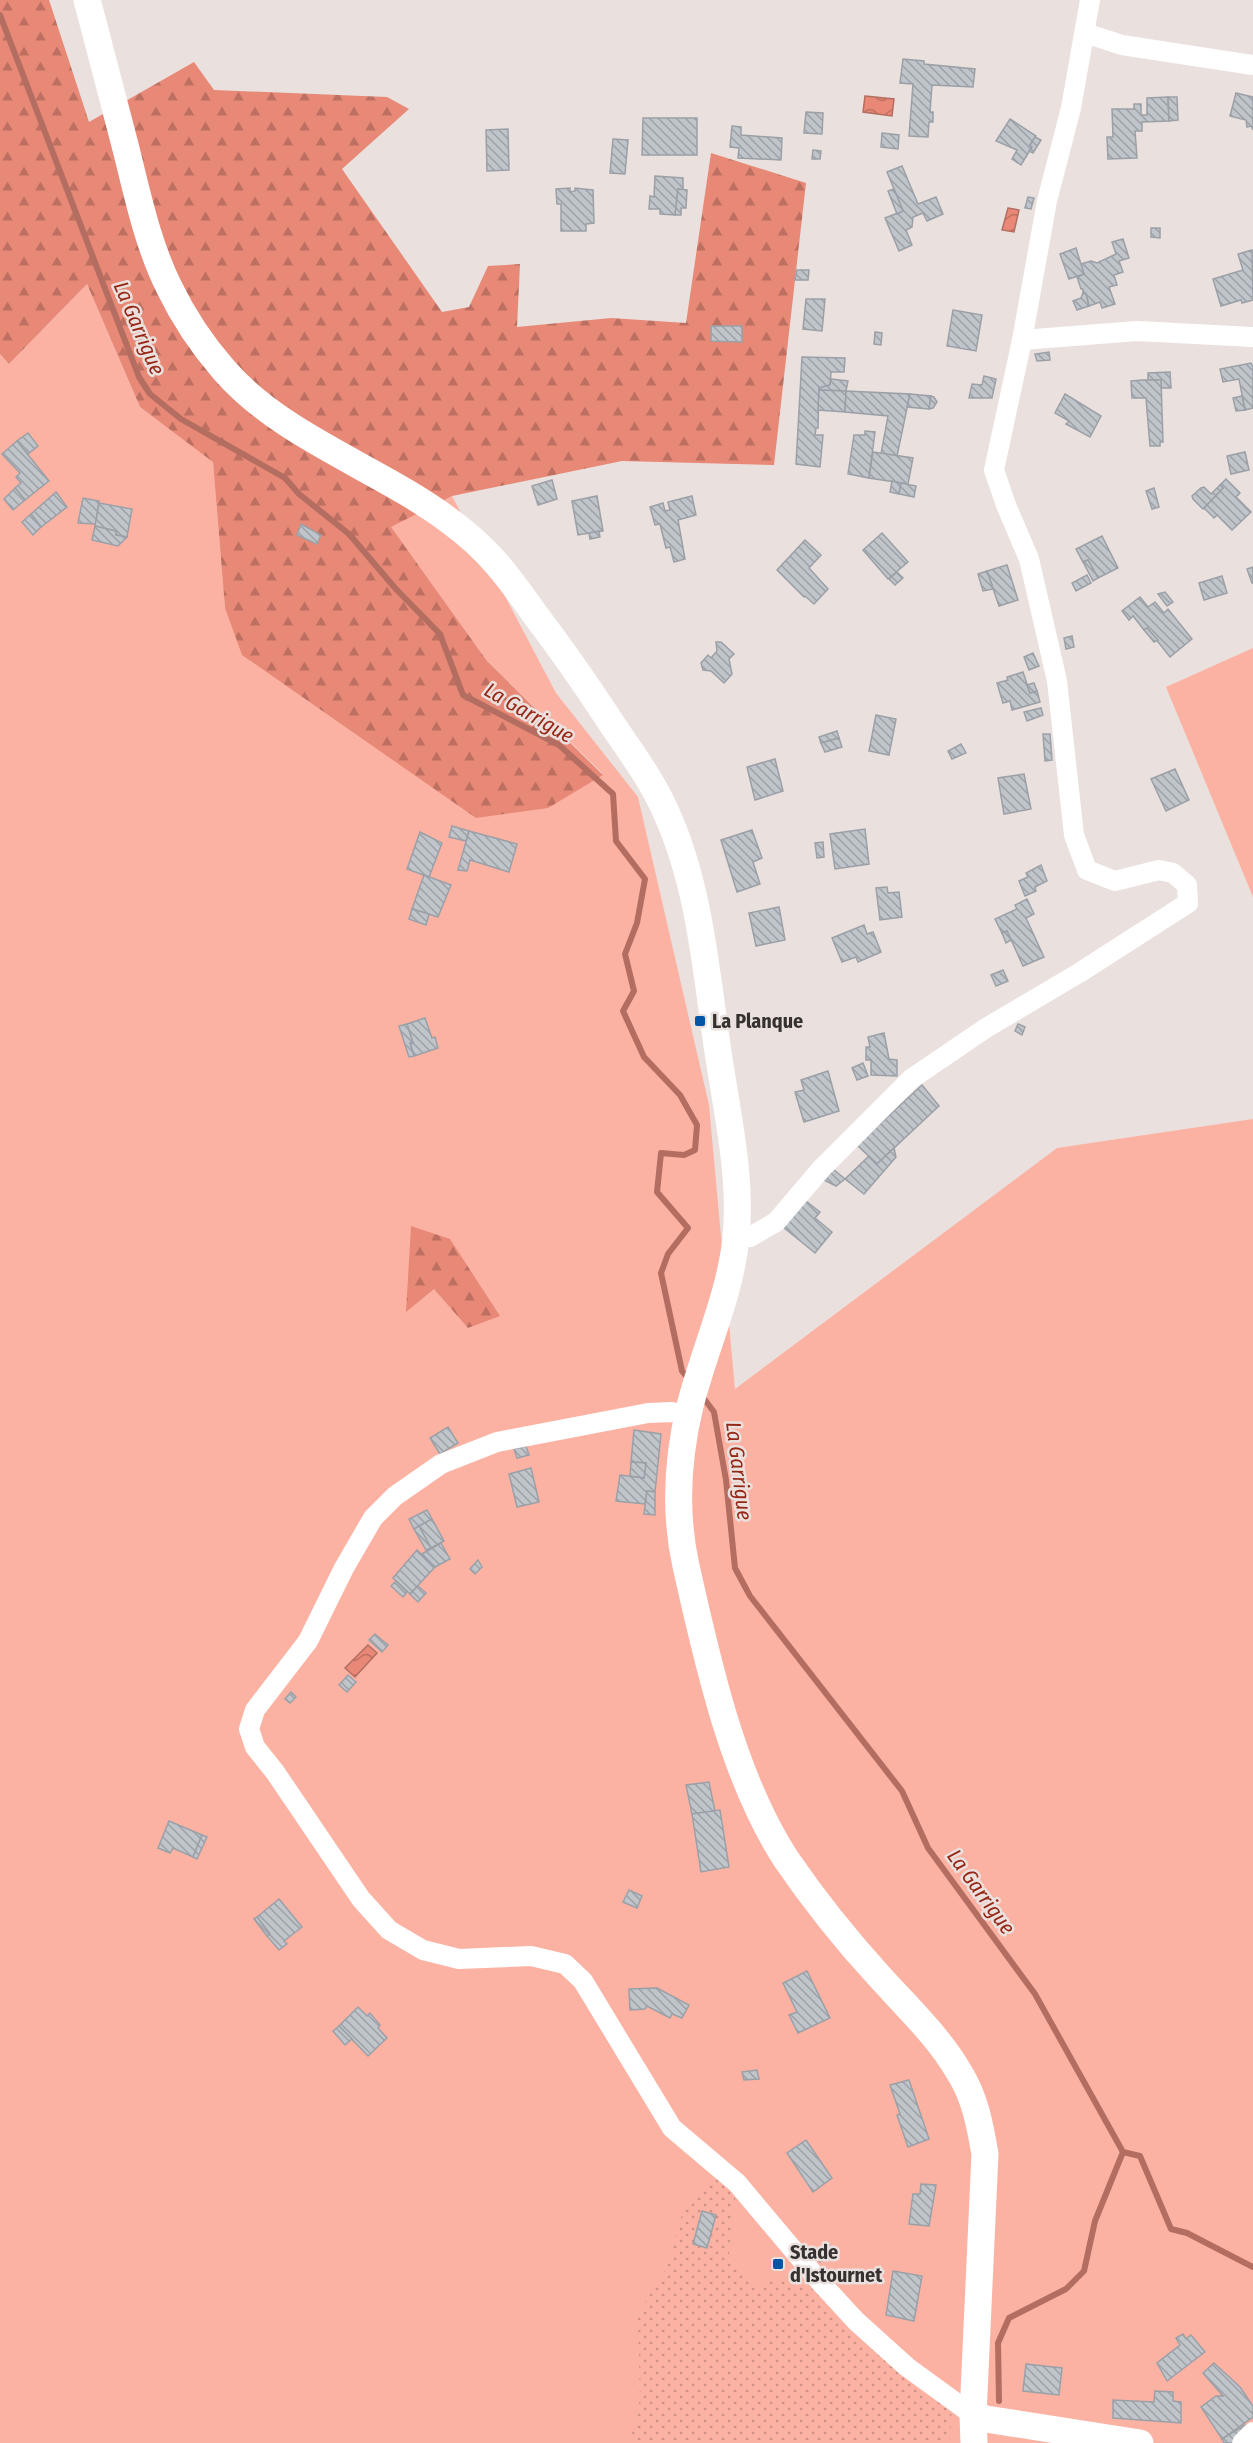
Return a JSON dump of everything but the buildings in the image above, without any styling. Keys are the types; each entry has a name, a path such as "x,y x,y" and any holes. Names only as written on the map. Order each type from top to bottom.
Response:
{"street":[{"path":"87,0 148,234 168,287 198,335 225,372 283,421 409,494 452,522 494,558 573,666 641,768 664,807 682,852 698,916 731,1139 736,1188 736,1238 725,1294 690,1409 681,1452 676,1500 685,1560 719,1697 739,1760 761,1813 784,1856 818,1903 934,2037 961,2074 977,2111 985,2154 973,2415 974,2443"},
{"path":"736,1238 750,1237 777,1222 822,1168 911,1079 986,1028 1079,973 1188,903 1187,885 1173,873 1159,870 1115,881 1086,870 1074,835 1054,670 1029,559 994,470 1022,340 1047,201 1071,108 1090,0"},
{"path":"1085,33 1122,45 1253,65"},
{"path":"1022,340 1137,331 1253,337"},
{"path":"690,1409 648,1413 497,1442 441,1464 395,1496 373,1518 344,1568 308,1641 255,1710 249,1729 255,1747 275,1772 361,1899 389,1930 423,1950 459,1959 531,1956 566,1964 584,1981 672,2128 737,2183 856,2321 907,2367 973,2415 1140,2443"},
{"path":"1242,2443 1253,2433"}],"shaded area":[{"path":"87,284 140,407 213,461 225,608 603,774 487,661 390,526 452,496 556,693 638,797 709,1105 735,1389 1057,1148 1253,1119 1253,2443 0,2443 0,354 9,364"},
{"path":"1253,648 1253,897 1166,687"},
{"path":"716,2178 737,2183 729,2254 759,2288 805,2264 952,2399 950,2443 630,2443 640,2399 638,2314 667,2266 685,2204"}],"green space":[{"path":"0,0 49,0 89,122 194,62 214,90 387,97 409,109 342,169 442,312 469,307 488,266 520,264 517,327 611,318 686,323 711,153 806,183 774,465 622,461 452,496 391,527 487,661 603,775 548,808 476,818 242,655 225,608 213,462 140,407 87,284 9,364 0,354"},
{"path":"411,1226 450,1239 500,1316 468,1328 434,1289 406,1312"}],"water":[{"path":"865,96 894,99 892,116 863,112"},
{"path":"1008,208 1019,210 1014,232 1002,230"},
{"path":"368,1645 377,1653 355,1677 345,1668"}],"waterway":[{"name":"La Garrigue","path":"0,15 139,377 150,394 181,419 285,478 299,494 349,534 395,588 440,634 463,695 559,745 613,794 616,841 645,879 637,923 625,954 634,991 623,1011 644,1057 680,1095 697,1125 695,1150 684,1155 661,1153 657,1192 688,1228 668,1254 661,1273 682,1371 690,1381"},
{"name":"La Garrigue","path":"702,1396 714,1412 726,1480 735,1568 750,1596 902,1791 928,1848 1035,1994 1123,2152 1095,2221 1084,2271 1066,2289 1009,2318 998,2343 999,2401"},
{"path":"1123,2152 1140,2156 1171,2229 1187,2233 1253,2267"}],"place":[{"name":"La Planque","path":"700,1021"},
{"name":"Stade d'Istournet","path":"778,2264"}]}
